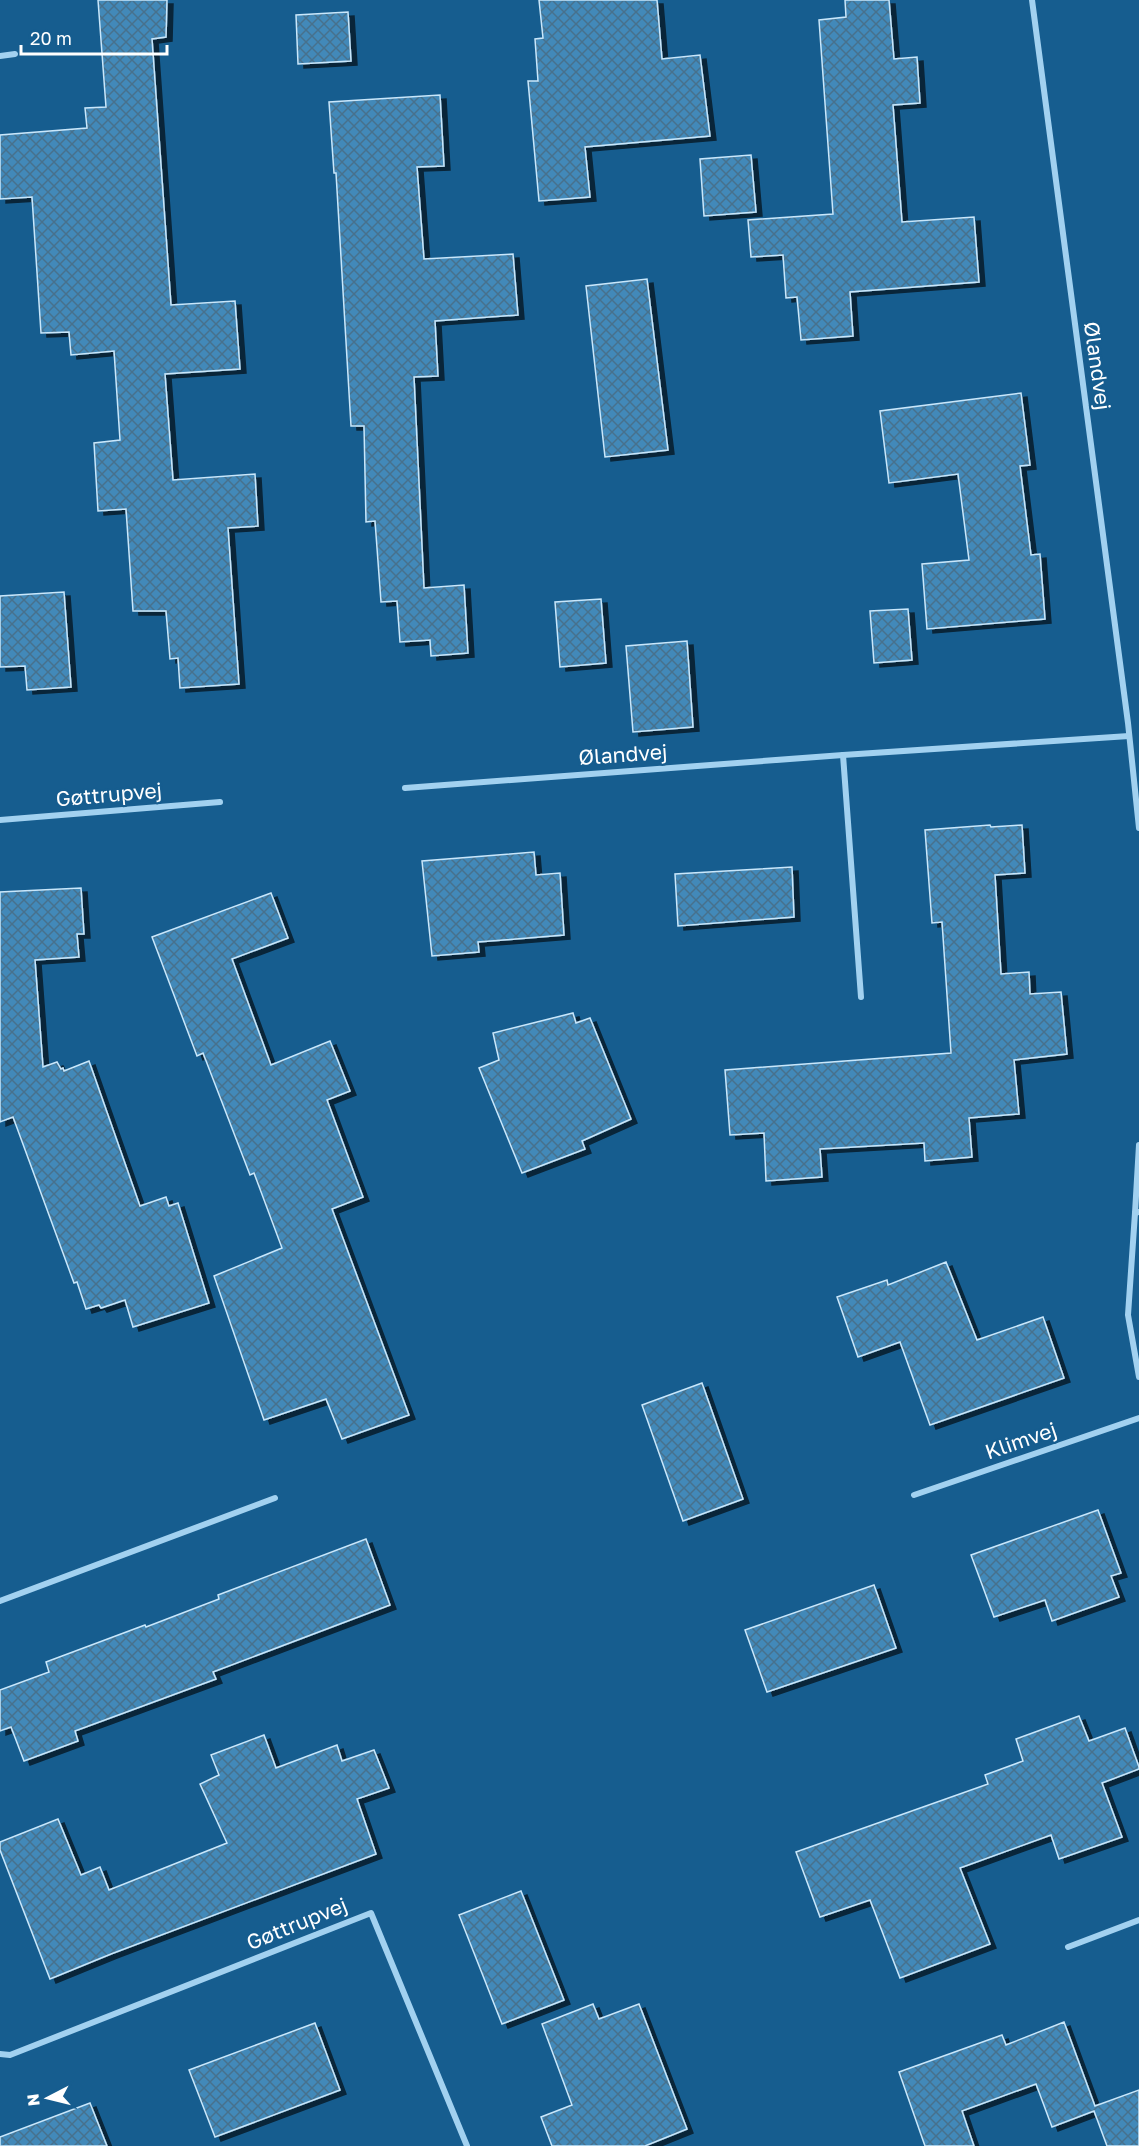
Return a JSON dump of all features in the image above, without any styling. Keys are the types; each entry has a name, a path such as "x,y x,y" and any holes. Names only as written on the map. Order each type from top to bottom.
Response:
{"street":[{"name":"Ølandvej","path":"1032,0 1130,736 1139,828"},
{"path":"0,56 15,54"},
{"name":"Ølandvej","path":"405,788 1130,736"},
{"path":"843,755 861,998"},
{"name":"Gøttrupvej","path":"0,820 220,802"},
{"path":"1139,1145 1137,1212 1128,1315 1139,1377"},
{"name":"Klimvej","path":"914,1495 1139,1418"},
{"path":"0,1602 275,1498"},
{"name":"Gøttrupvej","path":"0,2054 10,2055 370,1913 467,2146"},
{"path":"1068,1947 1139,1920"}],"building":[{"path":"98,0 167,0 166,37 152,39 171,305 235,301 240,369 165,374 173,480 255,474 258,526 228,528 239,684 180,688 178,658 170,659 166,611 133,611 126,509 98,511 94,443 120,440 114,351 71,355 69,332 41,333 32,197 0,199 0,135 87,128 85,108 106,107"},
{"path":"539,0 657,0 662,59 700,55 710,136 585,147 590,197 539,201 528,81 538,81 535,39 543,38"},
{"path":"845,0 889,0 894,59 917,57 920,103 893,105 902,222 974,217 979,282 850,292 853,336 801,340 797,297 786,298 783,255 751,257 748,220 833,214 819,20 846,17"},
{"path":"348,12 351,61 298,64 296,15"},
{"path":"440,95 444,166 417,167 424,259 513,254 518,315 435,321 438,376 414,377 424,588 464,585 468,653 431,656 430,640 400,642 397,601 381,602 375,521 366,522 364,426 351,426 336,173 334,173 329,102"},
{"path":"751,155 756,212 704,216 700,159"},
{"path":"647,279 668,450 605,457 586,286"},
{"path":"1021,393 1030,465 1020,466 1031,555 1040,554 1045,619 927,629 922,564 969,560 958,474 889,483 880,411"},
{"path":"64,592 71,687 27,690 25,666 0,667 0,596"},
{"path":"601,599 606,663 560,667 555,602"},
{"path":"908,609 912,660 874,663 870,611"},
{"path":"687,641 693,727 633,732 626,646"},
{"path":"990,825 991,827 1022,825 1025,873 995,875 1001,974 1029,972 1030,994 1061,992 1067,1054 1014,1060 1019,1114 969,1118 972,1157 925,1161 924,1143 820,1149 822,1177 766,1181 764,1133 730,1135 725,1070 951,1053 942,922 932,923 925,830"},
{"path":"534,852 536,875 560,873 564,935 478,942 479,952 432,956 422,861"},
{"path":"792,867 794,917 678,926 675,874"},
{"path":"81,888 84,934 77,934 79,957 35,960 43,1067 57,1062 64,1071 89,1061 140,1206 166,1197 169,1206 178,1203 209,1303 133,1327 125,1300 101,1308 99,1305 86,1309 77,1282 74,1283 13,1117 0,1122 0,892"},
{"path":"271,893 288,938 232,959 271,1065 330,1041 350,1091 327,1100 363,1197 332,1209 409,1415 342,1439 326,1399 264,1420 214,1276 282,1248 254,1173 250,1175 203,1053 197,1056 152,937"},
{"path":"573,1013 576,1023 590,1018 631,1119 582,1141 585,1149 522,1173 479,1068 499,1060 493,1033"},
{"path":"946,1262 977,1340 1043,1317 1064,1378 930,1425 900,1342 858,1357 837,1297 887,1280 888,1285"},
{"path":"702,1383 743,1499 683,1521 642,1405"},
{"path":"1098,1510 1121,1573 1111,1576 1119,1597 1052,1621 1045,1600 994,1617 971,1555"},
{"path":"366,1539 390,1605 213,1672 216,1679 75,1731 78,1741 24,1761 11,1727 0,1731 0,1690 49,1672 46,1662 219,1599 218,1595"},
{"path":"874,1585 896,1648 767,1692 745,1630"},
{"path":"1079,1716 1089,1741 1125,1728 1139,1767 1139,1769 1102,1783 1122,1837 1059,1859 1051,1835 960,1868 990,1944 900,1978 870,1900 820,1917 796,1852 988,1784 985,1775 1023,1761 1016,1739"},
{"path":"264,1735 276,1768 337,1745 342,1761 374,1750 389,1788 357,1799 376,1854 50,1979 0,1850 0,1842 58,1819 81,1875 100,1867 109,1890 227,1843 200,1784 219,1775 211,1755"},
{"path":"521,1891 564,2000 502,2024 459,1915"},
{"path":"593,2004 599,2019 639,2004 687,2129 645,2146 552,2146 541,2117 572,2105 542,2024"},
{"path":"1064,2022 1095,2106 1139,2090 1139,2146 1107,2146 1094,2111 1052,2127 1036,2084 962,2111 974,2146 925,2146 899,2072 1002,2035 1006,2045"},
{"path":"315,2023 340,2090 215,2137 189,2070"},
{"path":"90,2103 107,2146 0,2146 0,2137"}]}
